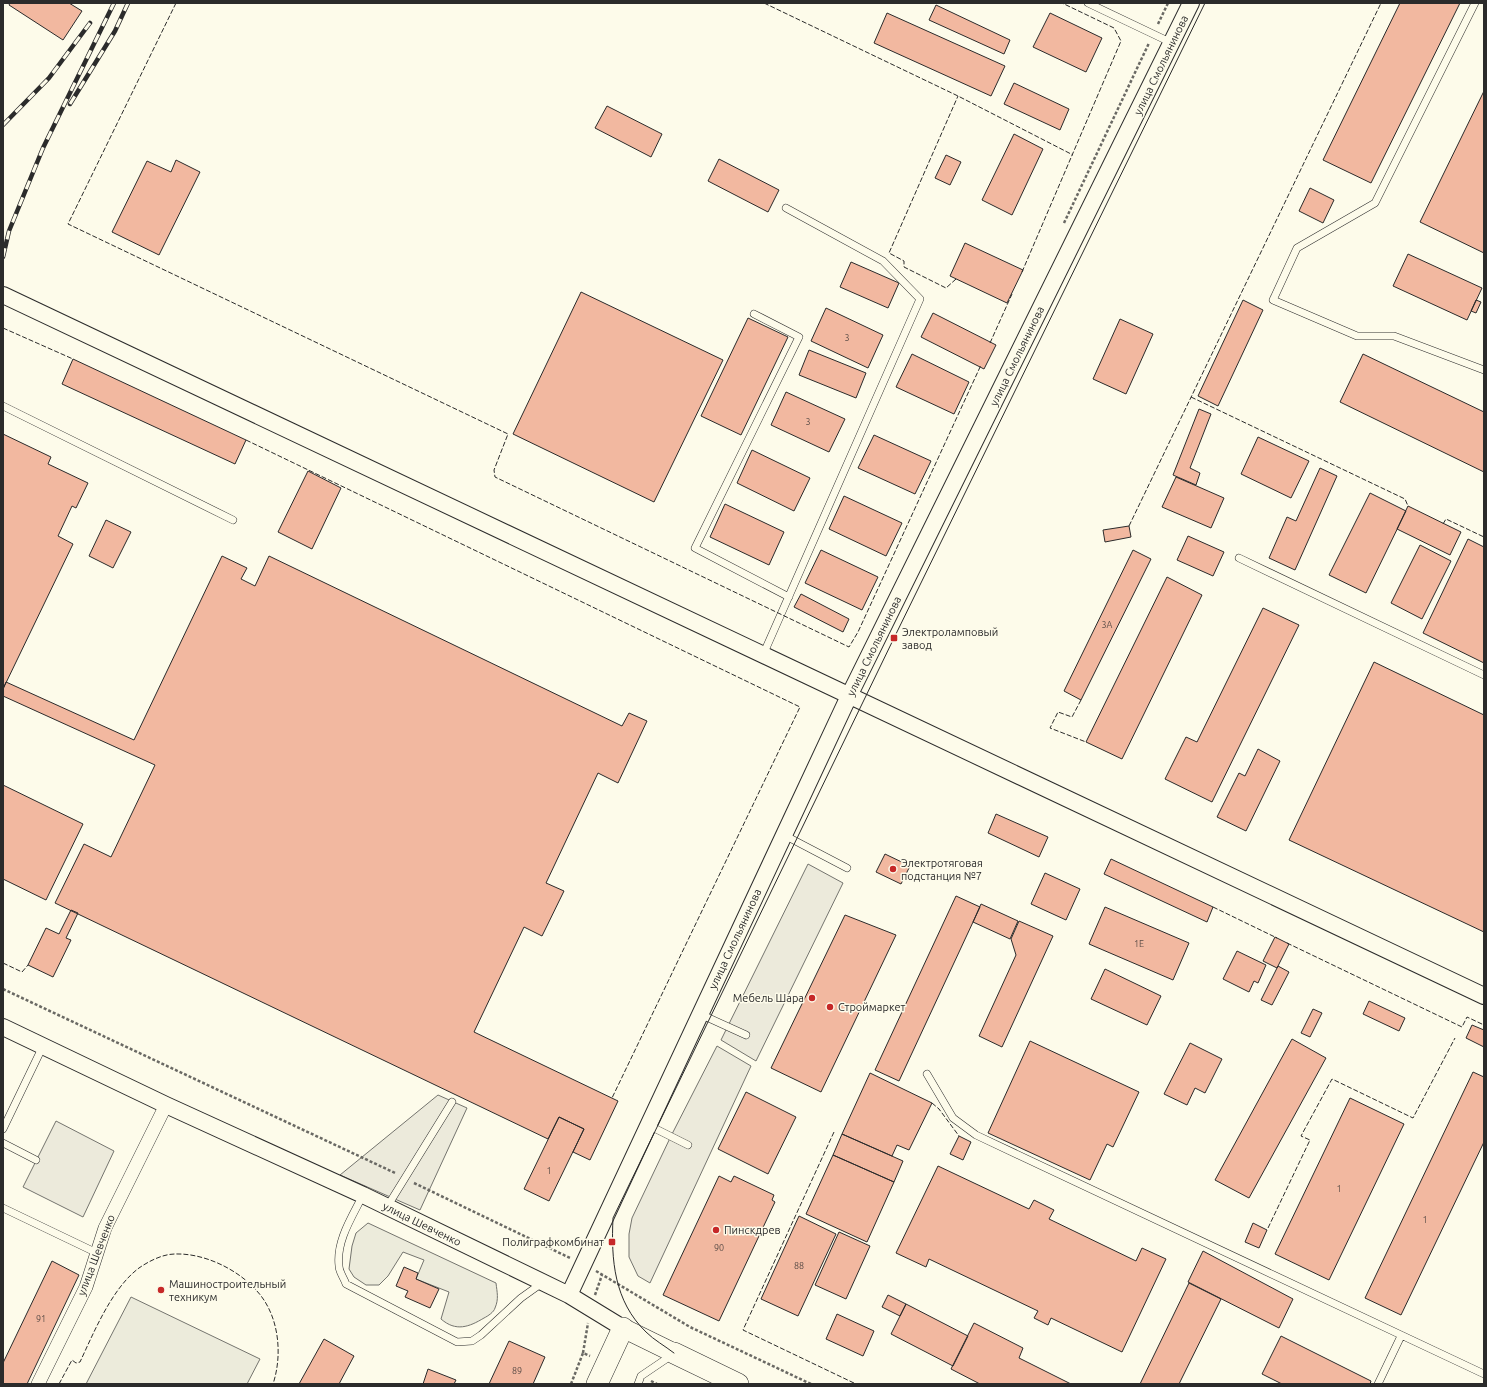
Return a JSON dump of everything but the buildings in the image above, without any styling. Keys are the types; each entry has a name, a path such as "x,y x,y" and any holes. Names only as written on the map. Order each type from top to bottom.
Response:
{"main road":[{"name":"улица Шевченко","path":"623,1328 674,1353"},
{"path":"597,1384 623,1328"},
{"path":"674,1353 738,1384"}],"street":[{"name":"улица Смольянинова","path":"569,1295 849,696 1191,3"},
{"path":"3,295 1484,996"},
{"name":"улица Шевченко","path":"3,1027 166,1105 363,1195 569,1295 623,1328"},
{"name":"улица Шевченко","path":"38,1384 86,1287 105,1228 166,1105"}],"lane":[{"path":"1088,3 1172,43"},
{"path":"1475,3 1375,203 1297,248 1272,300 1356,336 1394,336 1484,370"},
{"path":"763,655 920,299 883,261 786,208"},
{"path":"754,314 799,337 695,548 789,597"},
{"path":"3,406 233,520"},
{"path":"1239,558 1484,675"},
{"path":"784,834 846,868"},
{"path":"700,1014 746,1035"},
{"path":"3,1129 43,1046"},
{"path":"927,1074 953,1118 976,1136 1484,1374"},
{"path":"387,1207 452,1102"},
{"path":"648,1125 688,1145"},
{"path":"3,1143 36,1160"},
{"path":"363,1195 346,1229 339,1249 339,1267 346,1284 457,1342 472,1341 481,1335 521,1298 542,1283"},
{"path":"3,1208 97,1252"},
{"path":"1378,1384 1401,1336"},
{"path":"638,1384 641,1376 674,1353"}],"path":[{"path":"3,989 583,1264 690,1327 811,1384"}],"shaded area":[{"path":"808,864 843,883 756,1061 721,1040"},
{"path":"717,1046 751,1066 650,1283 638,1276 629,1257 629,1234 632,1218 671,1136"},
{"path":"438,1095 467,1108 420,1210 340,1175"},
{"path":"56,1121 114,1151 83,1217 23,1187"},
{"path":"368,1223 496,1283 497,1299 496,1305 491,1314 473,1324 462,1327 452,1326 441,1319 449,1292 416,1279 424,1260 403,1252 388,1276 379,1285 366,1285 354,1277 349,1269 352,1246 356,1233"},
{"path":"131,1297 260,1359 247,1384 86,1384"}],"tram line":[{"path":"674,1353 646,1332 635,1320 627,1307 621,1293 614,1264 613,1218 894,638 1205,3"}],"railway":[{"path":"3,257 9,231 43,148 114,3"},
{"path":"70,104 115,31 128,3"},
{"path":"3,125 49,78 90,23"}],"fence":[{"path":"176,3 68,224 508,434 494,470 495,477 849,647 858,632 981,365"},
{"path":"764,3 958,96 1073,155"},
{"path":"1022,272 1121,41 1114,28 1062,3"},
{"path":"1129,526 1381,3"},
{"path":"956,279 946,288 904,267 904,261 889,253 958,96"},
{"path":"990,343 1012,294"},
{"path":"3,328 73,359"},
{"path":"1191,397 1405,499 1408,506"},
{"path":"246,440 800,707 612,1098"},
{"path":"1443,524 1446,519 1484,537"},
{"path":"1081,700 1072,717 1058,712 1050,728 1086,742"},
{"path":"1213,907 1277,938"},
{"path":"1287,943 1462,1027 1467,1017 1484,1025"},
{"path":"3,963 22,972 28,965"},
{"path":"1268,1228 1310,1140 1301,1136 1332,1079 1413,1118 1455,1038"},
{"path":"932,1103 939,1109 959,1136"},
{"path":"834,1132 743,1330 856,1384"},
{"path":"59,1384 72,1360 76,1363 80,1362 91,1337 120,1287 139,1268 152,1260 166,1255 175,1254 197,1256 208,1259 230,1269 248,1282 264,1300 270,1311 277,1335 278,1360 273,1384"}],"place":[{"name":"Электроламповый завод","path":"894,638"},
{"name":"Электротяговая подстанция №7","path":"893,869"},
{"name":"Мебель Шара","path":"812,998"},
{"name":"Строймаркет","path":"830,1007"},
{"name":"Пинскдрев","path":"716,1230"},
{"name":"Полиграфкомбинат","path":"612,1242"},
{"name":"Машиностроительный техникум","path":"161,1290"}]}
